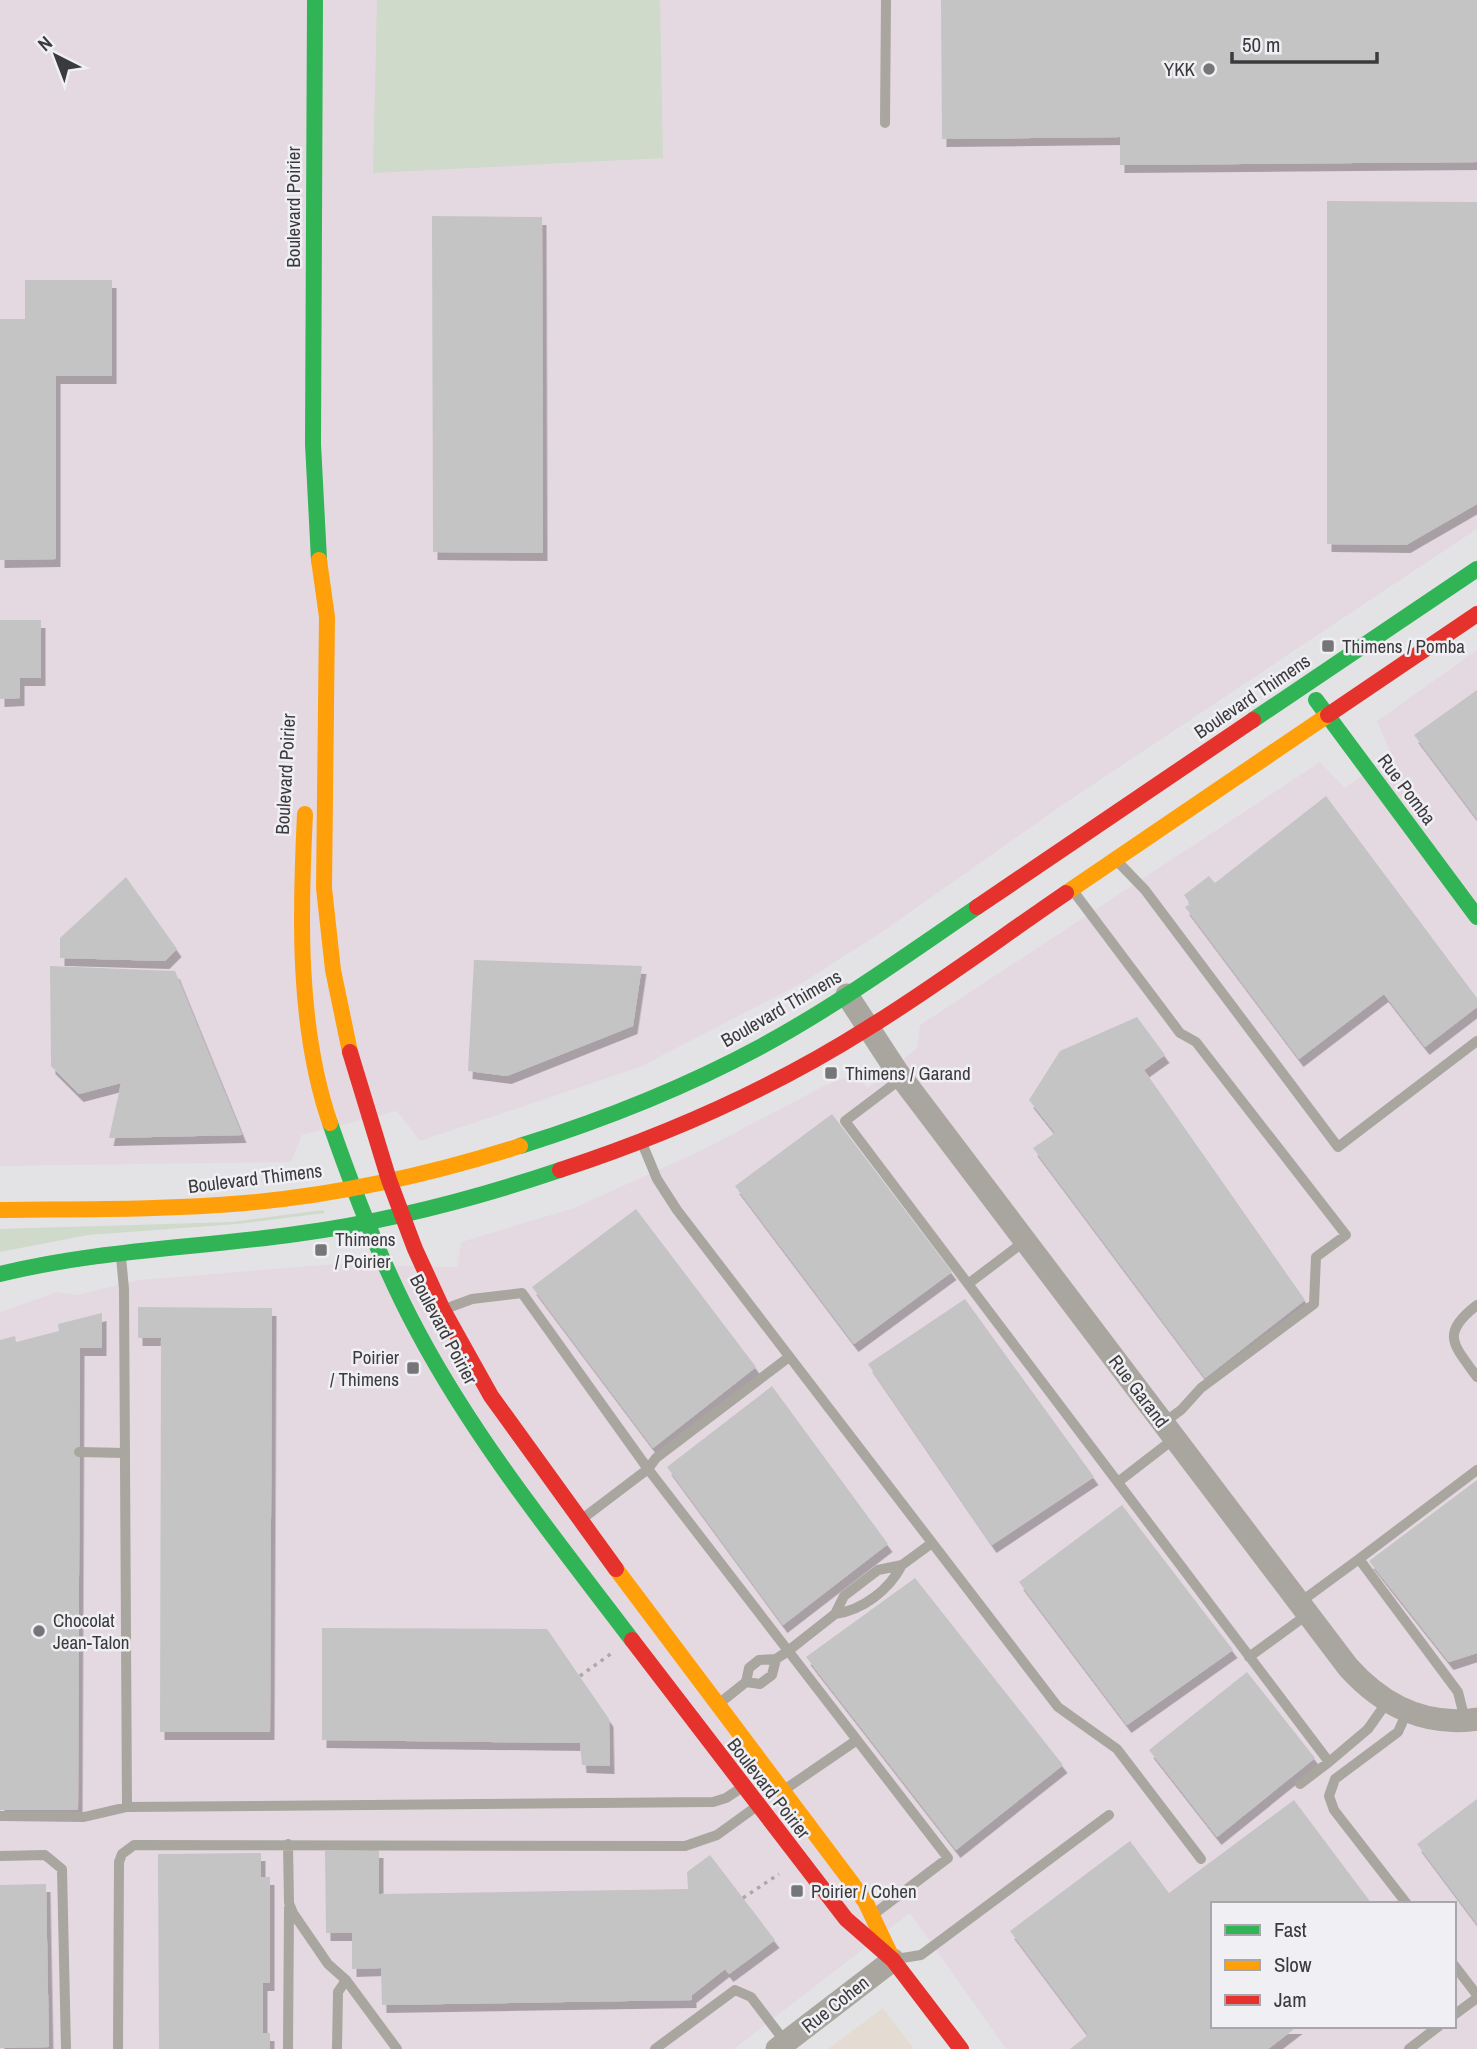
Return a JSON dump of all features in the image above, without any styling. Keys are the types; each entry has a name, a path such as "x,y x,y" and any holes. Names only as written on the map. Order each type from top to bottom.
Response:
{"street":[{"name":"Boulevard Poirier","path":"315,0 313,432 316,540 327,617 324,841 327,926 346,1035 389,1180 443,1310 498,1406 580,1521 784,1791 872,1915 893,1960 960,2049"},
{"name":"Boulevard Poirier","path":"309,620 316,540"},
{"name":"Boulevard Thimens","path":"0,1210 181,1208 279,1199 389,1180 413,1171 422,1174 490,1156 600,1119 728,1063 847,995 1477,569"},
{"path":"0,1274 72,1257 120,1250 268,1238 402,1215 512,1188 642,1143 752,1092 868,1028 1477,614"},
{"name":"Boulevard Poirier","path":"309,759 310,670"},
{"name":"Rue Pomba","path":"1306,685 1477,917"},
{"name":"Boulevard Poirier","path":"306,799 300,916 309,1042 325,1109 352,1187 429,1351 486,1446 757,1807 855,1928 893,1960"},
{"name":"Rue Garand","path":"847,995 902,1077 1348,1667 1369,1689 1397,1707 1432,1720 1471,1720"},
{"name":"Rue Cohen","path":"781,2046 893,1960"}],"lane":[{"path":"885,123 887,0"},
{"path":"1116,859 1145,890 1338,1147 1477,1041"},
{"path":"1072,889 1180,1032 1196,1042 1346,1235 1316,1258 1314,1304 1201,1388 1181,1410 1169,1430 1118,1482"},
{"path":"902,1077 845,1121 1329,1762"},
{"path":"642,1143 657,1179 677,1210 1058,1707 1118,1749 1201,1859"},
{"path":"968,1284 1025,1241"},
{"path":"120,1250 124,1289 127,1807"},
{"path":"443,1310 472,1300 522,1293 648,1469 948,1858 855,1928"},
{"path":"1477,1305 1456,1324 1453,1338 1455,1347 1477,1377"},
{"path":"580,1521 648,1469 656,1458 789,1357"},
{"path":"79,1452 125,1453"},
{"path":"1249,1657 1359,1559 1477,1470"},
{"path":"718,1703 746,1682 749,1668 759,1660 776,1659 835,1614 844,1595 878,1570 902,1565 932,1543"},
{"path":"1359,1559 1458,1692 1471,1720"},
{"path":"835,1614 853,1612 893,1583 902,1565"},
{"path":"746,1682 761,1684 772,1675 776,1659"},
{"path":"1300,1784 1397,1707"},
{"path":"1397,1707 1398,1732 1335,1779 1329,1797 1334,1810 1405,1902"},
{"path":"784,1791 857,1740"},
{"path":"0,1816 83,1817 127,1807 713,1802 726,1798 742,1787"},
{"path":"118,2049 118,1886 122,1854 134,1845 685,1846 717,1835 757,1807"},
{"path":"893,1960 921,1955 1109,1815"},
{"path":"288,1844 288,2049"},
{"path":"0,1856 45,1855 61,1869 66,2049"},
{"path":"289,1903 328,1964 346,1980 397,2049"},
{"path":"1456,1968 1477,1997 1456,2013"},
{"path":"337,2049 338,1992 346,1980"},
{"path":"655,2049 735,1990 751,1997 781,2046"},
{"path":"1409,2049 1436,2028"}],"path":[{"path":"580,1676 613,1652"},
{"path":"743,1898 781,1873"}],"shaded area":[{"path":"0,0 1477,0 1477,529 1061,806 882,932 802,983 640,1067 420,1141 397,1111 302,1135 291,1162 0,1166"},
{"path":"1477,650 1477,2049 1006,2049 910,1913 734,2049 0,2049 0,1312 57,1292 77,1295 139,1280 335,1264 457,1267 461,1242 574,1208 700,1151 826,1085 854,1074 868,1088 917,1048 920,1025 1320,762 1345,788 1391,754 1377,721"},
{"path":"883,2008 914,2049 828,2049"}],"green space":[{"path":"377,0 660,0 663,158 373,173"},
{"path":"323,1210 325,1213 237,1224 88,1235 0,1252 0,1229 232,1222"}],"building":[{"name":"YKK","path":"941,0 1477,0 1477,162 1120,165 1120,137 942,139"},
{"path":"1327,201 1477,202 1477,504 1406,545 1327,544"},
{"path":"432,216 542,217 543,553 433,552"},
{"path":"25,280 112,280 112,376 56,376 56,559 0,560 0,319 25,319"},
{"path":"0,620 41,620 41,678 20,678 20,698 0,699"},
{"path":"1477,690 1477,819 1414,735"},
{"path":"1326,796 1477,998 1477,1007 1425,1047 1384,994 1299,1059 1185,907 1190,904 1184,895 1209,876 1215,883"},
{"path":"126,877 177,949 165,961 60,958 60,938"},
{"path":"474,960 642,966 633,1026 507,1076 468,1071"},
{"path":"50,966 175,971 242,1135 109,1138 121,1083 79,1094 51,1066"},
{"path":"1137,1017 1165,1055 1144,1070 1305,1300 1205,1378 1033,1148 1055,1133 1029,1100 1060,1051"},
{"path":"832,1114 952,1272 854,1344 735,1186"},
{"path":"636,1209 756,1367 653,1448 532,1287"},
{"path":"965,1299 1094,1477 992,1545 868,1364"},
{"path":"138,1307 272,1308 270,1732 160,1732 161,1338 138,1338"},
{"name":"Chocolat Jean-Talon","path":"102,1313 102,1348 80,1348 78,1810 0,1810 0,1340 15,1336 16,1342 59,1331 58,1324"},
{"path":"772,1386 888,1544 783,1625 667,1467"},
{"path":"1477,1480 1477,1653 1449,1662 1369,1561"},
{"path":"1122,1505 1233,1650 1127,1725 1019,1582"},
{"path":"915,1578 1063,1765 956,1850 806,1657"},
{"path":"322,1628 547,1629 609,1719 610,1766 582,1765 580,1743 322,1740"},
{"path":"1247,1672 1315,1758 1217,1837 1149,1750"},
{"path":"1477,1799 1477,1924 1417,1844"},
{"path":"1294,1800 1370,1902 1211,1902 1211,2028 1295,2028 1268,2049 1070,2049 1088,2035 1010,1931 1130,1841 1169,1893"},
{"path":"379,1850 379,1894 688,1889 687,1872 710,1855 775,1940 729,1974 725,1969 692,1995 692,2000 382,2005 381,1968 352,1969 352,1933 326,1933 325,1851"},
{"path":"261,1853 261,1877 270,1877 270,1983 263,1983 263,2033 270,2033 270,2049 159,2049 158,1854"},
{"path":"46,1884 49,2047 0,2048 0,1885"}],"traffic: fast":[{"path":"315,0 313,444 319,560"},
{"path":"1253,720 1477,569"},
{"path":"1316,700 1477,917"},
{"path":"520,1146 644,1102 762,1046 845,997 977,907"},
{"path":"330,1123 382,1257 406,1309 442,1375 547,1529 632,1640"},
{"path":"0,1274 74,1260 259,1239 363,1223 462,1200 560,1170"}],"traffic: slow":[{"path":"319,560 327,617 324,888 333,970 350,1052"},
{"path":"1066,893 1328,715"},
{"path":"305,814 302,930 306,1009 311,1048 330,1123"},
{"path":"0,1210 184,1207 314,1195 453,1166 520,1146"},
{"path":"616,1569 852,1883 866,1903 893,1960"}],"traffic: jam":[{"path":"1328,715 1477,614"},
{"path":"977,907 1253,720"},
{"path":"560,1170 679,1126 795,1071 893,1012 1066,893"},
{"path":"350,1052 389,1180 415,1249 443,1310 491,1396 616,1569"},
{"path":"632,1640 846,1919 893,1960 961,2049"}],"place":[{"name":"YKK","path":"1209,69"},
{"name":"Thimens / Pomba","path":"1328,646"},
{"name":"Thimens / Garand","path":"831,1073"},
{"name":"Thimens / Poirier","path":"321,1250"},
{"name":"Poirier / Thimens","path":"413,1368"},
{"name":"Chocolat Jean-Talon","path":"39,1631"},
{"name":"Poirier / Cohen","path":"797,1891"}]}
